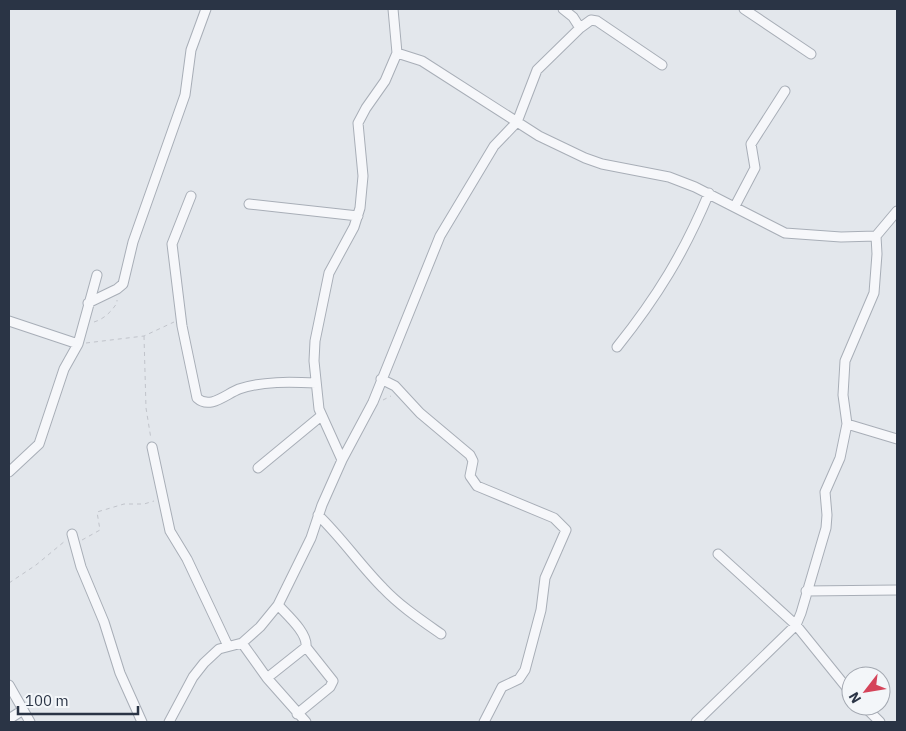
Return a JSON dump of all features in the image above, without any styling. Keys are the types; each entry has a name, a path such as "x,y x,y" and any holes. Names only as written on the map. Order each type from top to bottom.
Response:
{"street":[{"path":"88,303 123,284 133,242 184,96 191,50 206,9"},
{"path":"342,460 321,416 316,383 315,341 326,283 336,258 354,227 358,216 363,176 358,123 361,114 385,81 396,54 393,9"},
{"path":"563,9 573,16 580,28"},
{"path":"744,9 811,54"},
{"path":"169,722 193,677 212,655 228,646 242,643 260,627 278,605 311,538 318,515 342,460 373,402 381,379 415,302 440,236 494,146 517,122 537,70 580,28 591,20 596,21 662,65"},
{"path":"396,54 422,61 553,144 585,158 602,164 668,177 708,193 773,228 793,235 841,238 876,236"},
{"path":"735,206 755,168 752,144 785,91"},
{"path":"617,347 652,303 674,266 693,232 708,193"},
{"path":"191,196 172,244 181,318 195,396 201,402 215,401 236,390 252,386 316,383"},
{"path":"249,204 358,216"},
{"path":"696,722 796,625 826,528 827,515 824,492 840,458 847,424 843,394 845,361 874,293 877,254 876,236 897,211"},
{"path":"9,472 39,444 64,369 78,344 97,275"},
{"path":"9,321 78,344"},
{"path":"381,379 395,386 435,427 470,455 472,459 470,476 477,486 554,518 566,530 545,578 541,610 525,670 519,679 502,687 484,722"},
{"path":"258,468 321,416"},
{"path":"847,424 897,439"},
{"path":"152,447 170,531 200,583 228,646"},
{"path":"318,515 337,533 370,574 394,598 441,634"},
{"path":"72,534 81,567 104,622 120,672 142,722"},
{"path":"718,554 796,625 841,681"},
{"path":"806,591 897,590"},
{"path":"267,678 306,648 307,642 302,633 278,605"},
{"path":"242,643 267,678 306,722"},
{"path":"297,714 333,684 333,681 306,648"},
{"path":"9,685 30,722"},
{"path":"9,719 23,710"}],"path":[{"path":"84,324 101,320 110,312 117,303 114,290"},
{"path":"78,344 144,336 181,318"},
{"path":"144,336 146,408 152,447"},
{"path":"373,402 395,395 408,400"},
{"path":"9,583 36,565 72,534 83,540 99,532 97,512 124,504 144,504 162,498"}]}
